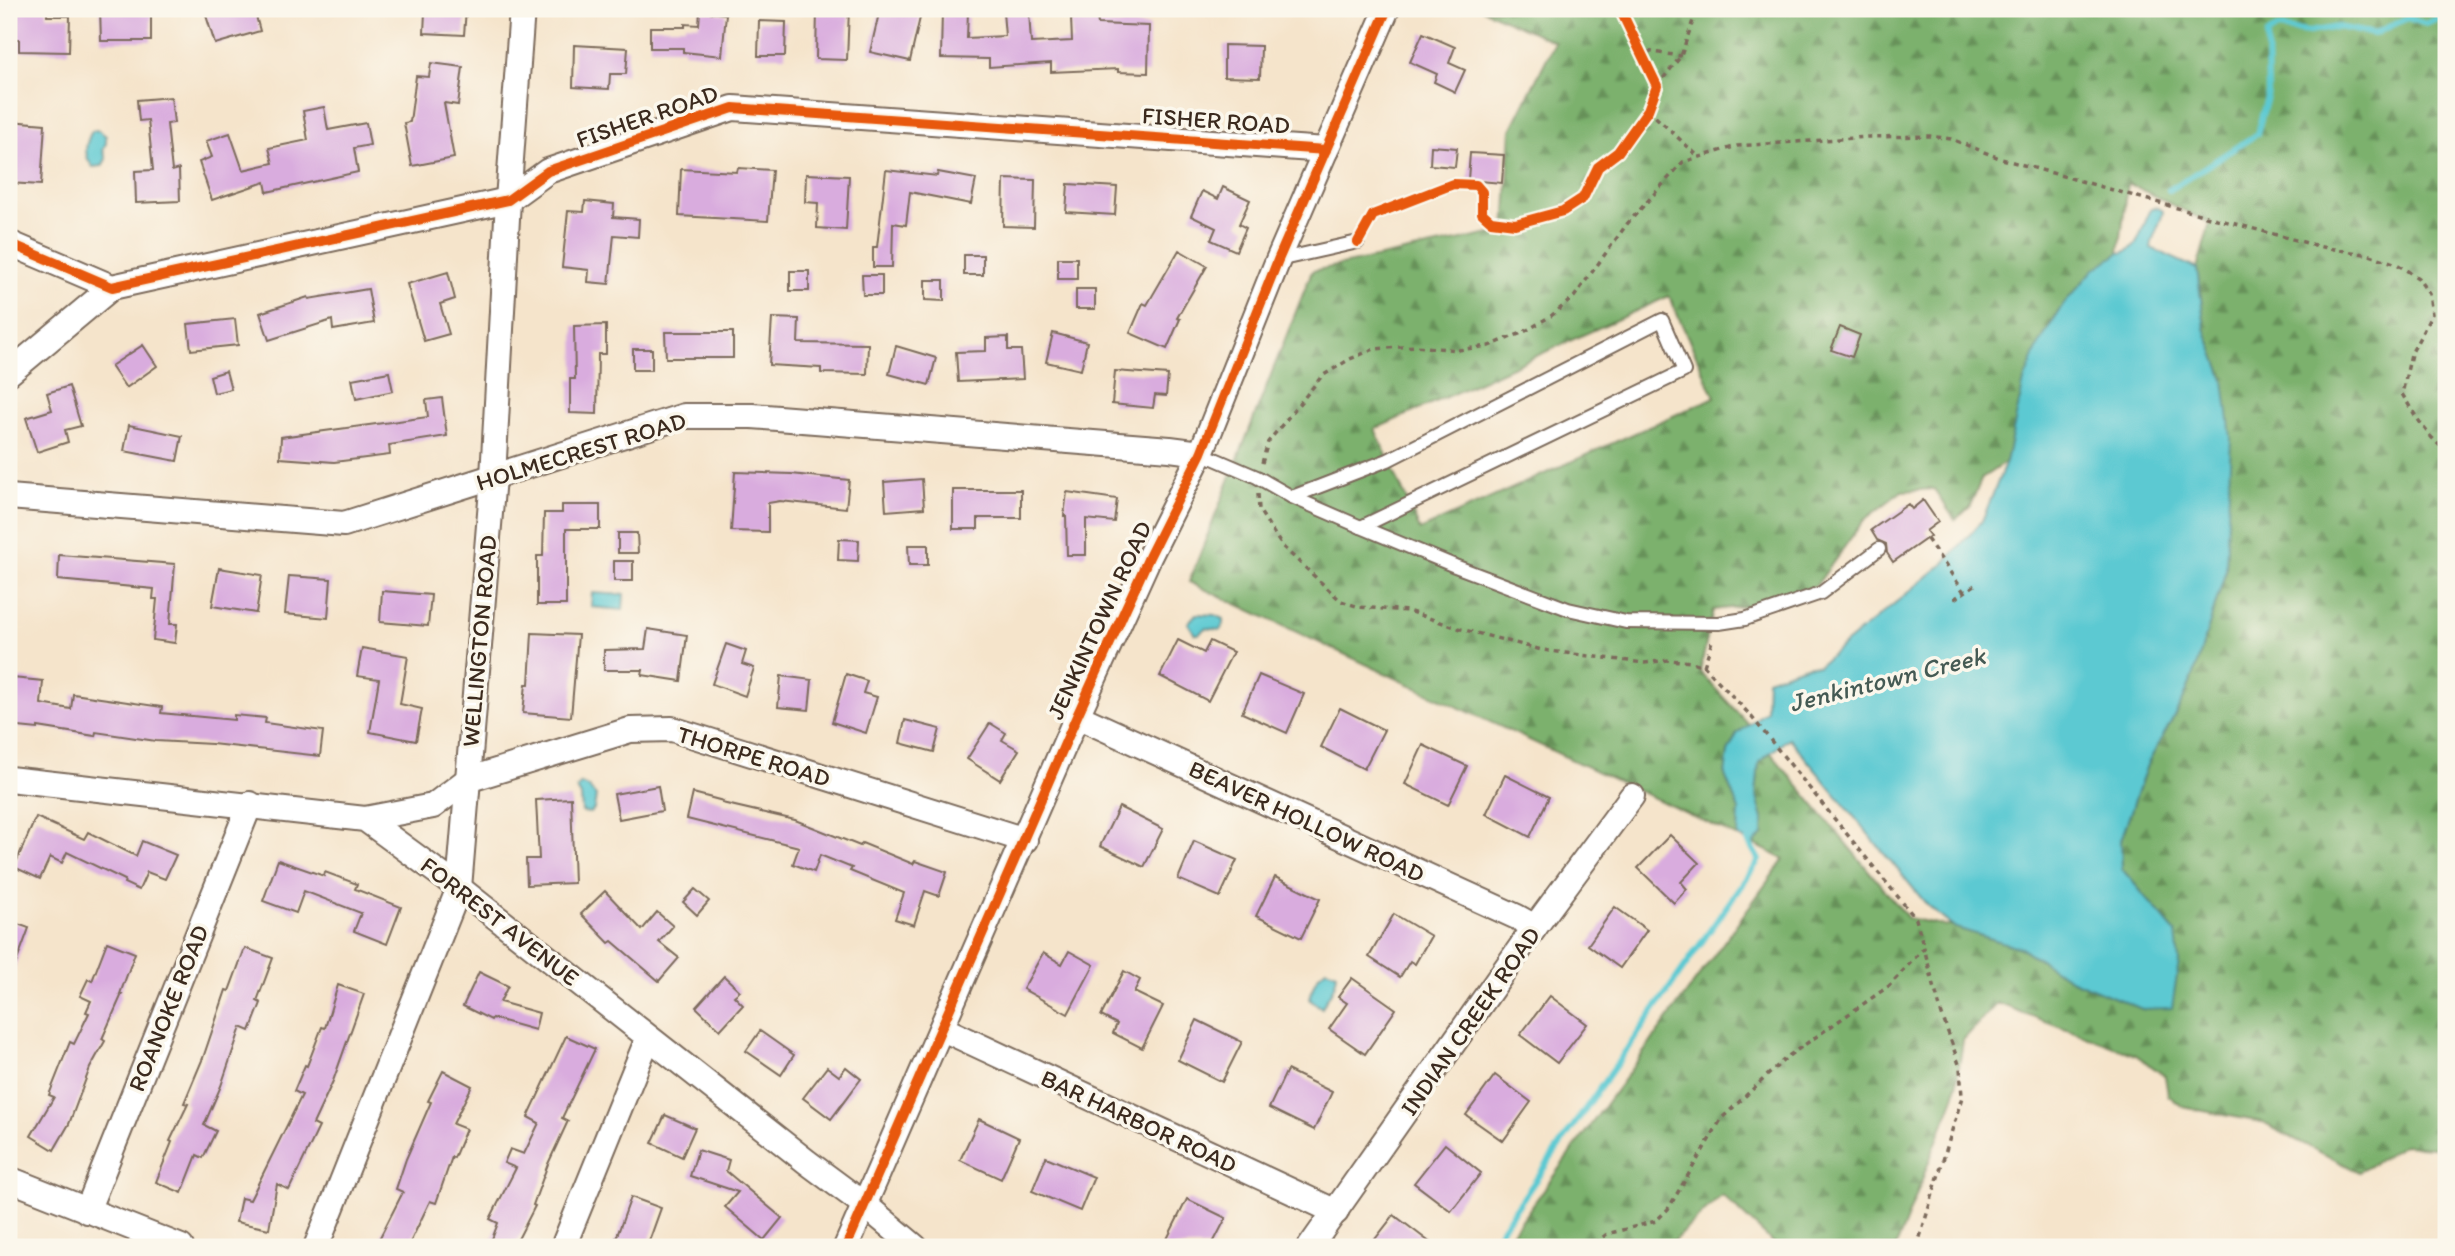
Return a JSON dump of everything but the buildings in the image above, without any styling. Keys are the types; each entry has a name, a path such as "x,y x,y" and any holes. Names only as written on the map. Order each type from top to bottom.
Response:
{"street":[{"name":"WELLINGTON ROAD","path":"316,1247 459,888 492,477 522,9"},
{"name":"JENKINTOWN ROAD","path":"846,1247 1077,716 1149,557 1201,453 1278,260 1387,9"},
{"name":"FISHER ROAD","path":"111,287 508,200 548,172 733,108 1326,150"},
{"path":"9,243 111,287 9,373"},
{"name":"HOLMECREST ROAD","path":"9,497 344,524 684,416 752,416 1201,453"},
{"name":"BEAVER HOLLOW ROAD","path":"1077,716 1535,927"},
{"name":"THORPE ROAD","path":"365,819 433,806 467,780 630,730 672,729 1025,840"},
{"name":"FORREST AVENUE","path":"12,786 250,804 365,819 459,888 915,1247"},
{"name":"INDIAN CREEK ROAD","path":"1310,1247 1535,927 1632,796"},
{"name":"ROANOKE ROAD","path":"86,1211 250,804"},
{"name":"BAR HARBOR ROAD","path":"943,1029 1336,1212"},
{"path":"563,1247 648,1038"},
{"path":"9,1179 181,1247"}],"lane":[{"path":"1278,260 1358,242"},
{"path":"1292,497 1388,460 1662,320 1684,371 1361,527"},
{"path":"1201,453 1257,477 1292,497 1455,566 1568,609 1626,622 1719,623 1745,619 1821,593 1879,550"}],"path":[{"path":"1640,120 1648,110 1657,86 1681,56 1697,9"},
{"path":"1636,45 1681,56"},
{"path":"1636,45 1645,62"},
{"path":"1651,74 1657,86"},
{"path":"1648,110 1699,157"},
{"path":"1917,1247 1962,1097 1961,1068 1941,1012 1916,919 1749,715 1704,666 1669,660 1644,663 1542,650 1408,611 1359,607 1341,601 1282,546 1259,510 1257,477 1268,442 1322,376 1350,359 1374,349 1415,346 1458,350 1489,346 1524,332 1551,316 1574,297 1650,197 1683,162 1737,146 1868,137 1930,136 1951,139 2002,159 2213,218 2322,247 2370,255 2397,264 2418,278 2424,286 2429,294 2432,314 2411,354 2402,394 2418,421 2446,451"},
{"path":"1927,539 1964,592"},
{"path":"1954,599 1975,584"},
{"path":"1704,666 1719,623"},
{"path":"1589,1247 1607,1234 1656,1221 1668,1209 1722,1118 1787,1057 1889,986 1924,948"}],"green space":[{"path":"1482,9 2446,9 2446,1148 2404,1145 2359,1172 2261,1122 2183,1107 2168,1095 2165,1076 2136,1055 1997,1003 1963,1040 1955,1094 1896,1247 1778,1247 1722,1195 1667,1247 1502,1247 1784,859 1753,844 1763,835 1763,819 1756,794 1759,762 1771,753 1908,918 1953,927 2021,948 2070,979 2142,1009 2176,934 2122,869 2121,840 2147,765 2183,700 2194,674 2226,570 2224,380 2205,328 2197,269 2210,223 2128,183 2119,253 2092,273 2070,295 2053,319 2029,371 2006,462 1982,478 1969,508 1955,520 1934,489 1902,491 1864,520 1816,586 1754,605 1713,610 1700,672 1749,725 1737,734 1728,752 1725,775 1739,810 1738,837 1189,582 1312,271 1505,231 1511,130 1555,42","holes":["1669,296 1715,397 1420,530 1375,429"]}],"water":[{"path":"98,130 106,136 103,150 106,159 102,166 93,167 86,154 87,145 92,131"},
{"path":"2157,207 2163,211 2151,248 2197,269 2205,328 2224,380 2231,437 2226,570 2194,674 2183,700 2147,765 2121,840 2122,869 2176,933 2179,962 2172,1008 2142,1009 2070,979 2021,948 1953,927 1927,905 1789,738 1759,762 1756,794 1763,819 1763,835 1753,844 1738,837 1739,810 1725,775 1728,752 1737,734 1766,711 1767,679 1809,665 1818,666 1944,563 1982,521 2006,462 2024,381 2038,346 2062,306 2093,270 2132,248 2152,208"},
{"path":"592,593 624,595 623,610 591,607"},
{"path":"1196,614 1215,615 1224,619 1224,624 1220,630 1206,628 1195,634 1188,623"},
{"path":"581,784 596,796 594,809 590,813 582,812 581,796 577,789"},
{"path":"1326,969 1337,973 1322,1008 1310,1000 1319,975"}],"waterway":[{"name":"Jenkintown Creek","path":"2169,190 2257,134 2268,93 2267,35 2277,28 2309,32 2338,27 2374,34 2407,18 2426,24 2446,15"},
{"name":"Jenkintown Creek","path":"1489,1247 1759,860 1748,841 1748,833"}],"cycle path":[{"path":"846,1247 1077,716 1149,557 1201,453 1278,260 1387,9"},
{"path":"1358,242 1373,215 1453,184 1476,185 1482,192 1482,213 1491,221 1515,224 1563,211 1583,198 1598,167 1618,152 1648,110 1657,86 1620,9"},
{"path":"9,243 112,287 508,200 548,171 733,108 1326,150"}]}
